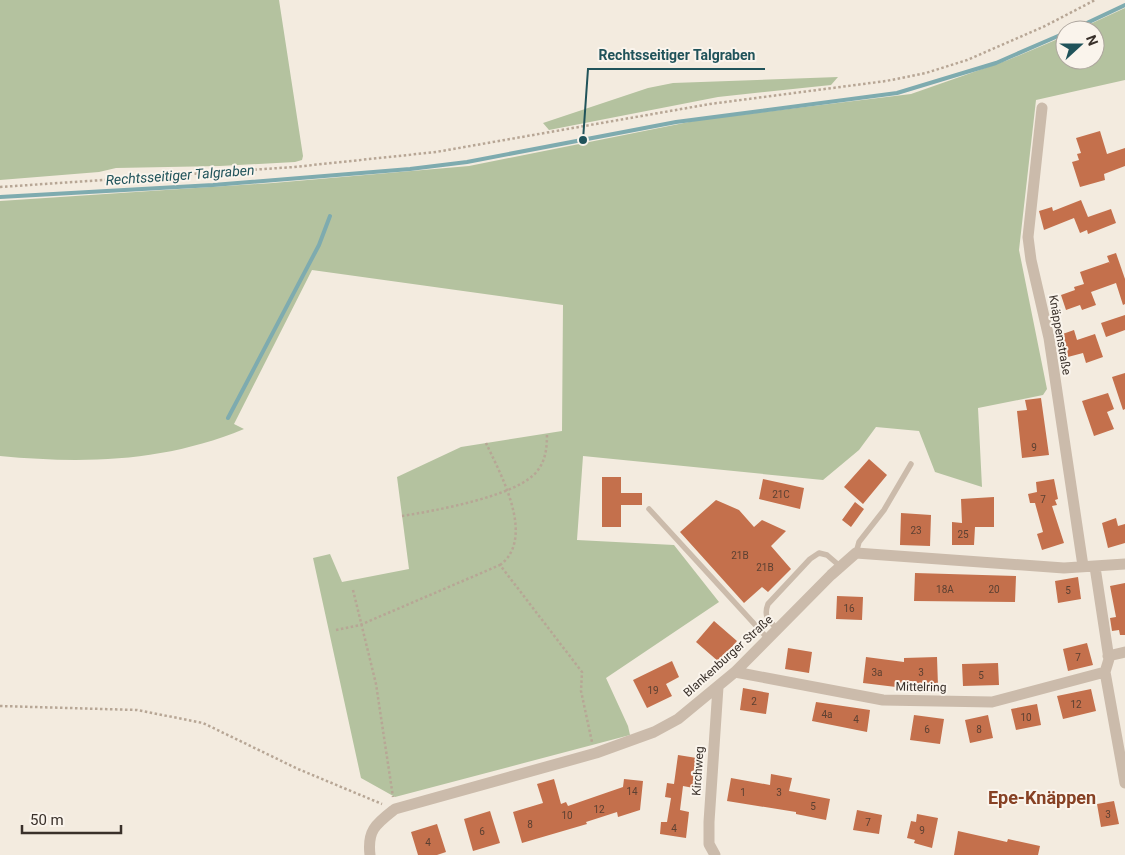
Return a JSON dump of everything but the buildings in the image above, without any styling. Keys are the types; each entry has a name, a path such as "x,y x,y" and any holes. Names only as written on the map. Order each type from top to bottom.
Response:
{"street":[{"name":"Knäppenstraße","path":"1042,108 1028,237 1031,260 1048,338 1083,566"},
{"path":"856,553 1064,568 1125,564"},
{"name":"Blankenburger Straße","path":"370,855 369,844 374,825 395,809 596,753 654,732 678,719 718,687 770,640 856,553"},
{"path":"1095,567 1109,659 1105,672 1125,783"},
{"path":"1108,656 1125,652"},
{"name":"Mittelring","path":"735,672 884,700 992,702 1105,672"},
{"name":"Kirchweg","path":"715,855 709,844 709,822 718,687"}],"lane":[{"path":"856,553 859,542 884,510 912,464"},
{"path":"649,509 770,640"},
{"path":"779,630 766,617 765,612 768,604 810,558 819,553 827,556 841,567"}],"path":[{"path":"0,187 294,167 436,152 710,104 886,81 926,73 967,60 1045,26 1095,0"},
{"path":"402,516 447,508 507,490 523,483 538,471 546,452 547,434"},
{"path":"336,630 360,624 500,566 511,553 515,535 514,515 507,490 486,443"},
{"path":"500,566 582,672 583,700 596,753"},
{"path":"353,590 376,684 395,809"},
{"path":"0,706 138,710 203,723 298,770 395,809"}],"green space":[{"path":"0,0 279,0 303,156 302,160 220,166 116,168 99,172 0,180"},
{"path":"1125,8 1125,80 1036,100 1019,250 1047,389 1043,395 978,408 982,487 935,472 919,431 876,427 859,450 823,480 583,456 577,540 674,545 719,602 606,678 628,726 630,735 395,797 361,778 313,558 330,554 342,582 409,569 397,477 461,447 562,431 563,305 312,270 234,424 244,429 184,448 124,458 63,460 0,456 0,201 273,183 469,166 699,120 911,94 1008,60 1055,40 1055,70 1105,70 1105,20 1099,20"},
{"path":"838,77 831,85 718,97 549,130 543,123 648,88 673,83"}],"waterway":[{"name":"Rechtsseitiger Talgraben","path":"1093,20 1125,5"},
{"name":"Rechtsseitiger Talgraben","path":"0,197 213,185 410,169 467,162 676,122 897,93 996,63 1055,37"},
{"path":"228,418 319,245 330,216"}],"place":[{"name":"Rechtsseitiger Talgraben","path":"583,140"}],"district":[{"name":"Epe-Knäppen","path":"1042,798"}]}
